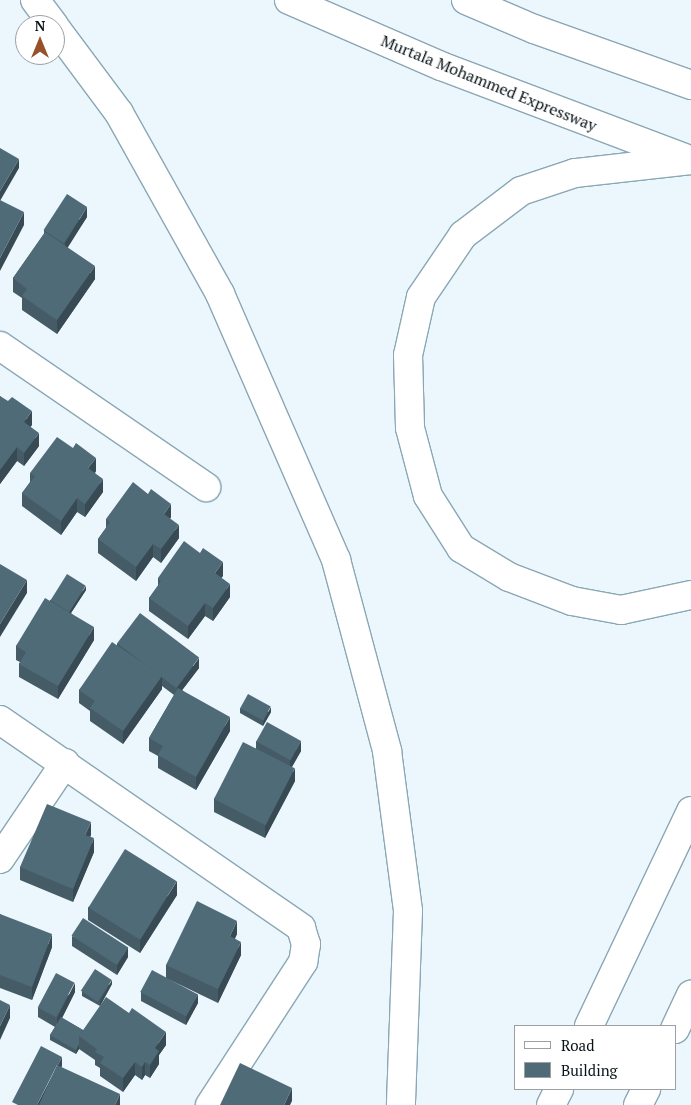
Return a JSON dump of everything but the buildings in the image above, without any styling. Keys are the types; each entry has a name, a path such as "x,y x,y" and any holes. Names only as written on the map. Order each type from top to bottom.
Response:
{"main road":[{"path":"35,0 46,15"},
{"name":"Murtala Mohammed Expressway","path":"289,0 441,66 691,160"},
{"path":"466,0 534,29 691,85"},
{"path":"65,41 119,113 220,294 336,560 387,751 406,902 405,1080 402,1105"},
{"path":"691,160 575,173 522,191 463,235 421,297 408,355 410,428 428,496 461,548 509,576 572,601 621,610 691,595"},
{"path":"0,346 206,487"},
{"path":"0,720 300,928 306,944 303,962 210,1105"},
{"path":"0,858 64,763"},
{"path":"589,1025 691,811"},
{"path":"676,1027 691,995"},
{"path":"552,1105 559,1090"},
{"path":"638,1105 646,1090"}]}
